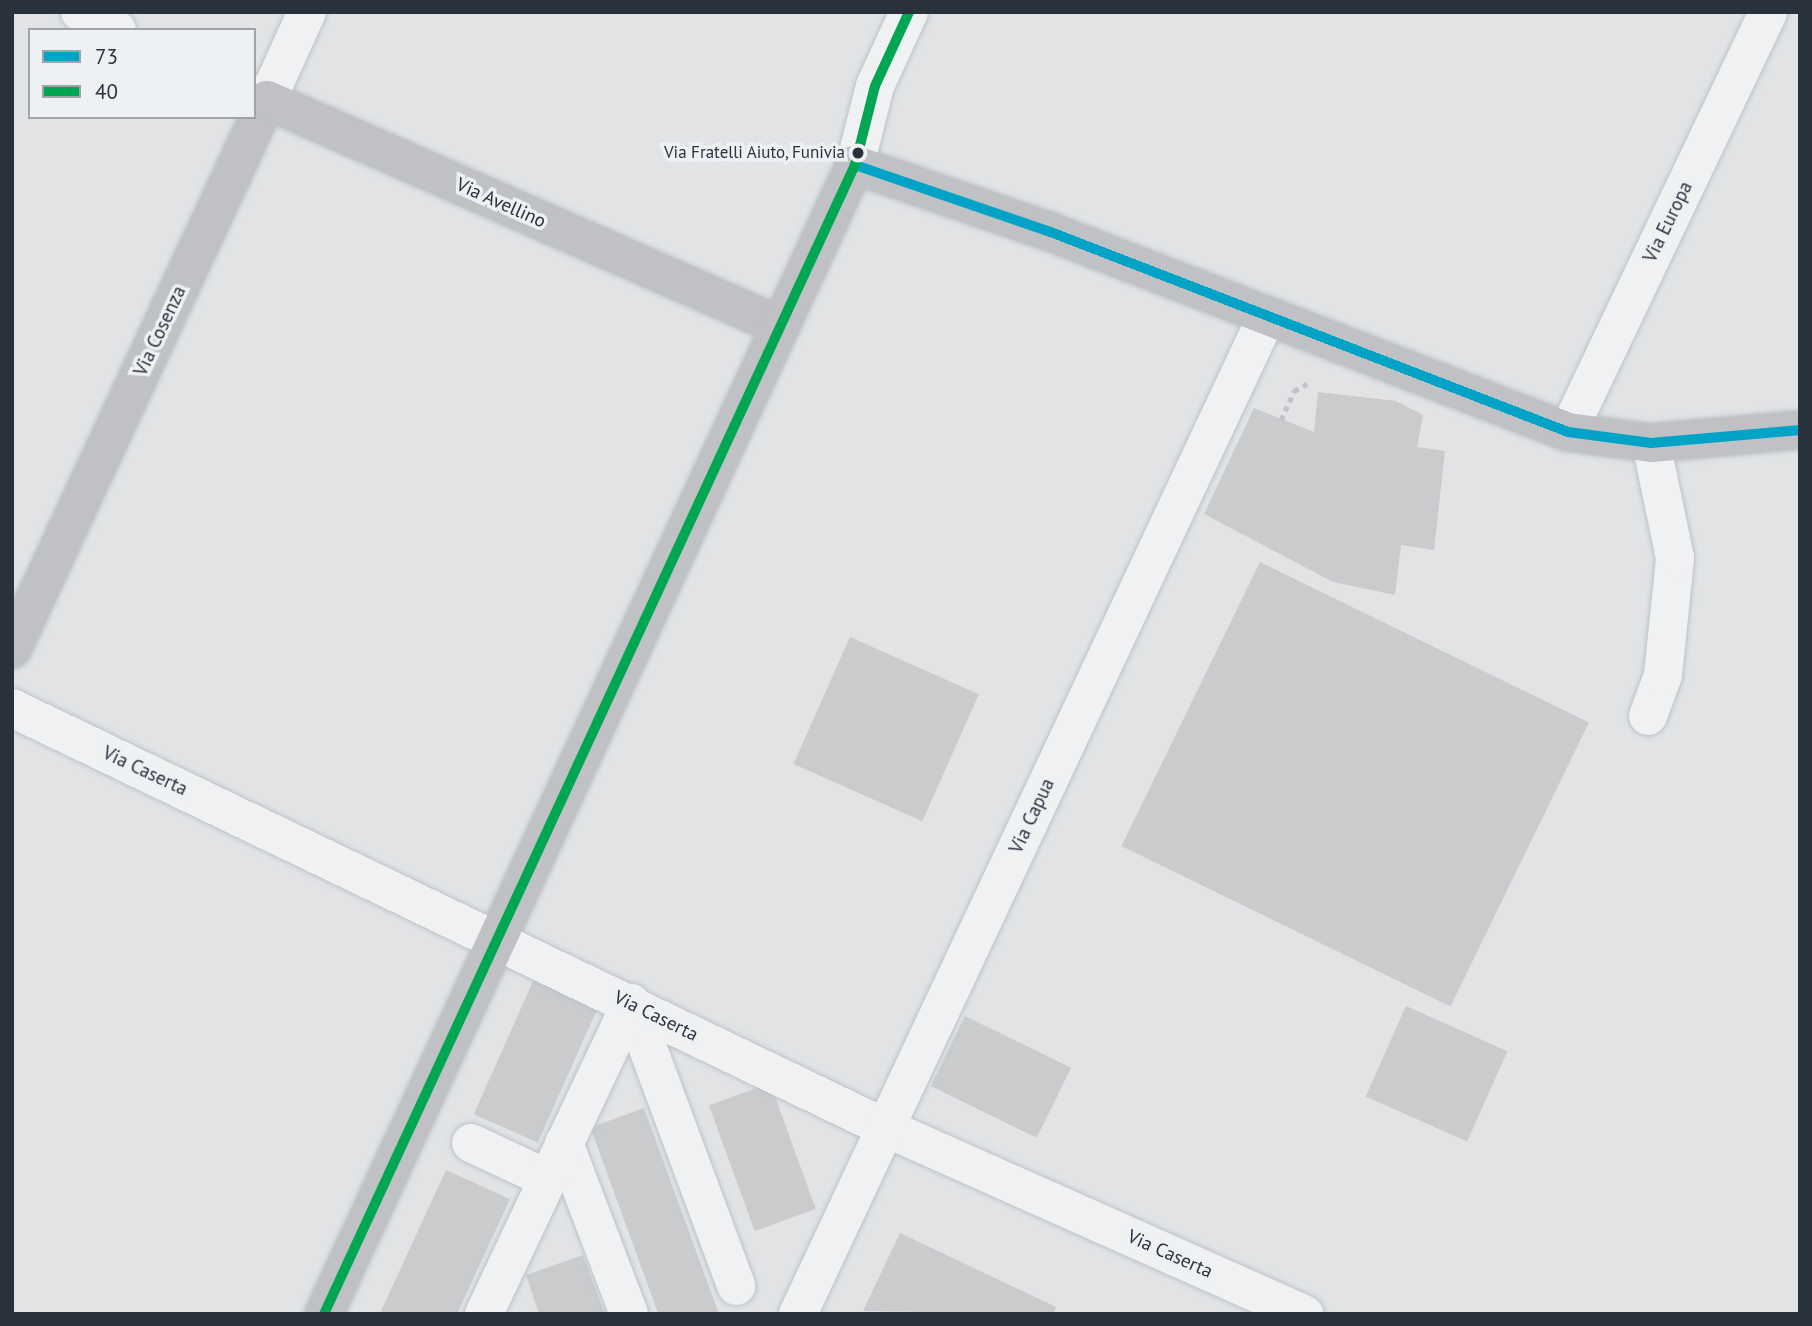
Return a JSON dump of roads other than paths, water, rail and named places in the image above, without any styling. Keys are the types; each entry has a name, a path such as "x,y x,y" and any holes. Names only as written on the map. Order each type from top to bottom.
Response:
{"main road":[{"name":"Via Avellino","path":"260,97 765,328"},
{"name":"Via Cosenza","path":"12,649 250,119"},
{"path":"324,1314 497,939 765,328 855,164 1567,432 1651,443 1800,430"}],"street":[{"path":"80,12 113,28"},
{"name":"Via Cosenza","path":"260,97 307,12"},
{"path":"855,164 869,107 909,12"},
{"name":"Via Europa","path":"1567,432 1768,12"},
{"name":"Via Capua","path":"798,1314 1266,318"},
{"path":"1648,716 1663,675 1675,558 1651,443"},
{"name":"Via Caserta","path":"12,708 631,1003 886,1128 1304,1314"},
{"path":"484,1314 631,1003"},
{"path":"631,1003 736,1286"},
{"path":"471,1143 548,1179"},
{"path":"564,1143 629,1314"}],"place":[{"name":"Via Fratelli Aiuto, Funivia","path":"858,153"}]}
